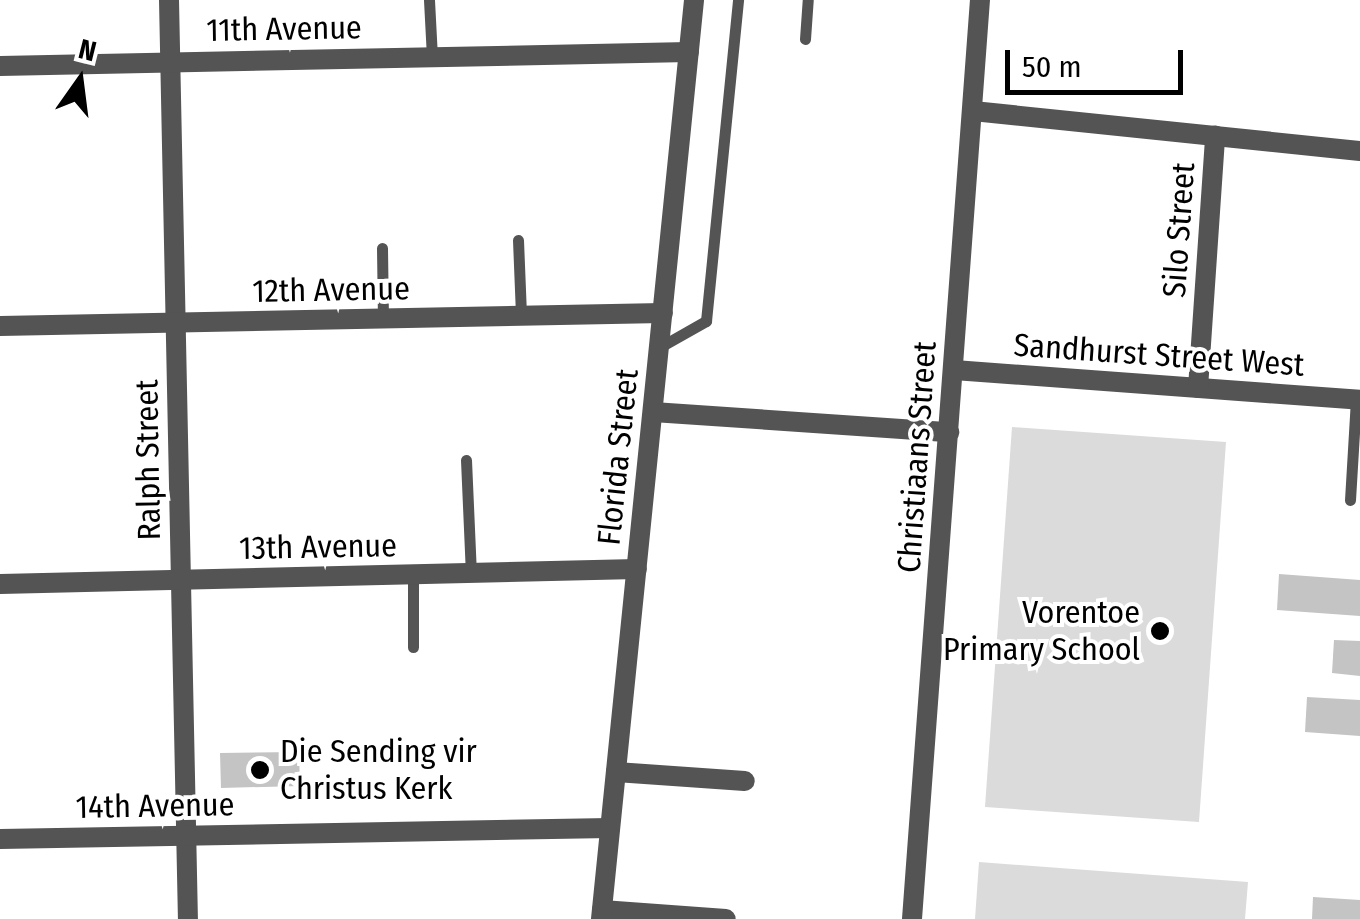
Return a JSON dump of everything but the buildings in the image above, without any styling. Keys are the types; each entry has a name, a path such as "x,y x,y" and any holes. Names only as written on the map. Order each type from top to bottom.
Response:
{"street":[{"name":"Ralph Street","path":"169,0 188,919"},
{"name":"Florida Street","path":"602,915 694,0"},
{"name":"Christiaans Street","path":"912,919 980,0"},
{"name":"11th Avenue","path":"0,66 689,52"},
{"name":"Silo Street","path":"973,111 1360,152"},
{"name":"Silo Street","path":"1198,388 1215,136"},
{"name":"12th Avenue","path":"0,326 663,313"},
{"name":"Sandhurst Street West","path":"954,370 1358,400"},
{"path":"653,412 949,432"},
{"name":"13th Avenue","path":"0,584 637,569"},
{"path":"616,772 745,781"},
{"name":"14th Avenue","path":"0,839 610,828"},
{"path":"602,915 726,919"}],"lane":[{"path":"429,0 432,57"},
{"path":"659,347 706,322 738,0"},
{"path":"805,40 808,0"},
{"path":"518,240 521,316"},
{"path":"382,248 383,318"},
{"path":"1350,500 1358,400"},
{"path":"466,460 471,573"},
{"path":"413,575 413,646"}],"shaded area":[{"path":"1012,427 1226,442 1199,822 985,807"},
{"path":"979,862 1248,882 1245,919 975,919"}],"place":[{"name":"Vorentoe Primary School","path":"1160,631"},
{"name":"Die Sending vir Christus Kerk","path":"260,770"}]}
